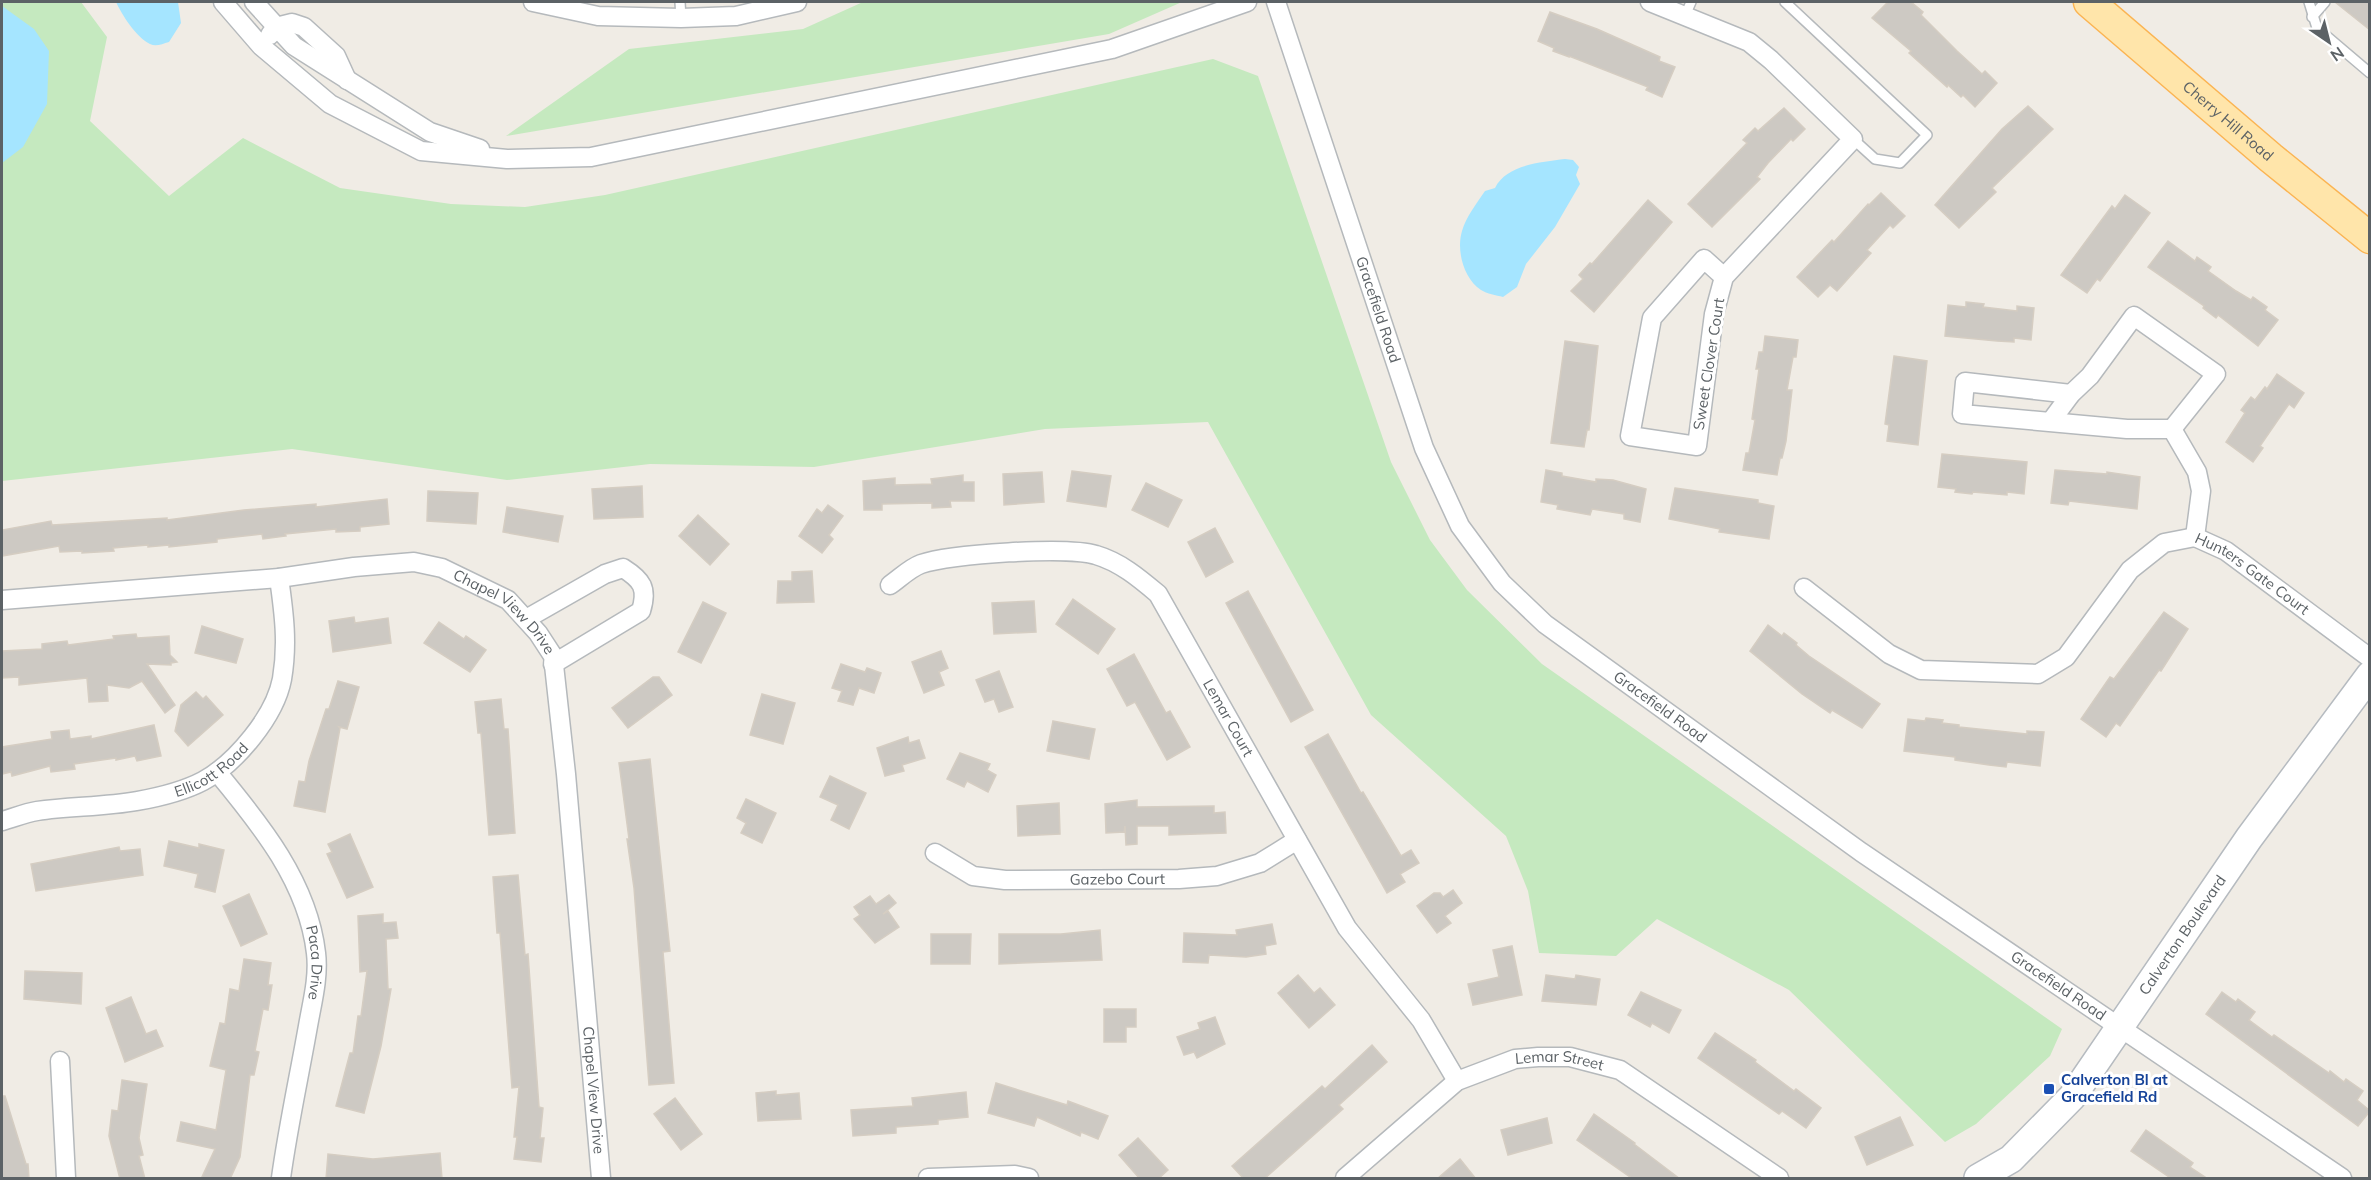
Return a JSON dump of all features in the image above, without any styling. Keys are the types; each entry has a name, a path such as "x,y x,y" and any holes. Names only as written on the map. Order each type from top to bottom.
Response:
{"main road":[{"name":"Cherry Hill Road","path":"2088,2 2271,158 2370,238"}],"street":[{"path":"223,2 261,46 330,104 421,151 507,159 591,158 1112,49 1247,2"},
{"path":"254,2 276,27"},
{"path":"533,2 598,16 680,10 736,16 797,2"},
{"name":"Gracefield Road","path":"1276,2 1424,448 1460,526 1502,583 1545,624 1861,852 2342,1179"},
{"path":"1650,2 1688,9 1749,42 1771,60 1853,139"},
{"path":"261,46 276,27 292,23 304,27 336,56 346,80 430,132 507,159"},
{"path":"330,104 346,80"},
{"name":"Sweet Clover Court","path":"1724,277 1704,260 1652,318 1630,436 1697,446 1714,314 1724,277 1853,139"},
{"path":"2051,421 2072,394 2090,376 2134,316 2216,374 2172,429 2127,429 1962,414 1965,382 2072,394"},
{"name":"Hunters Gate Court","path":"2172,429 2197,472 2201,490 2195,537 2226,551 2370,658"},
{"path":"1804,588 1888,654 1921,670 2038,674 2066,657 2130,570 2164,543 2195,537"},
{"name":"Lemar Court","path":"890,585 921,564 976,554 1071,552 1095,555 1131,571 1158,594 1168,607 1347,928 1421,1020 1457,1081"},
{"name":"Chapel View Drive","path":"2,600 279,578 354,567 414,562 442,568 508,600 538,633 553,656 566,774 602,1179"},
{"path":"526,620 605,574 622,568 638,577 646,597 641,611 554,664"},
{"name":"Ellicott Road","path":"2,821 35,811 86,808 169,795 217,772 245,745 276,700 282,680 286,629 279,578"},
{"name":"Calverton Boulevard","path":"1978,1179 2011,1159 2072,1097 2249,838 2370,675"},
{"name":"Paca Drive","path":"217,772 248,809 289,872 310,922 316,956 313,994 281,1179"},
{"name":"Gazebo Court","path":"935,853 973,876 1005,880 1179,879 1217,876 1260,863 1297,840"},
{"name":"Lemar Street","path":"1345,1179 1457,1081 1515,1059 1539,1057 1570,1057 1620,1070 1779,1179"},
{"path":"60,1062 66,1179"},
{"path":"928,1179 1015,1175 1029,1179"}],"lane":[{"path":"1785,2 1927,135 1900,163 1875,159 1853,139"},
{"path":"2325,2 2312,7 2317,28 2370,73"}],"green space":[{"path":"2,2 81,2 107,37 90,121 169,196 243,138 340,188 451,204 525,207 605,195 1213,59 1258,76 1391,462 1430,540 1467,590 1542,664 2062,1029 2050,1056 1976,1124 1945,1142 1789,990 1657,919 1616,956 1539,953 1528,891 1506,836 1371,715 1208,422 1045,429 814,467 650,464 507,480 292,449 2,481"},
{"path":"863,2 1182,2 1109,34 506,136 629,49 803,29"}],"water":[{"path":"116,2 178,2 181,23 169,42 152,45 135,31"},
{"path":"2,6 34,29 49,51 47,104 23,147 2,163"},
{"path":"1573,160 1579,167 1576,175 1580,184 1555,227 1526,264 1517,287 1503,297 1481,290 1470,279 1461,256 1460,239 1472,210 1485,191 1495,188 1507,174 1535,163"}],"building":[{"path":"1888,2 1911,2 1923,12 1921,15 1957,51 1982,74 1985,71 1997,83 1975,107 1963,95 1961,97 1948,85 1947,87 1909,53 1911,51 1872,18"},
{"path":"2335,2 2370,2 2370,30"},
{"path":"1550,12 1597,29 1660,57 1659,61 1675,67 1662,97 1646,90 1648,87 1553,51 1554,48 1538,41"},
{"path":"2028,106 2053,129 1992,188 1996,192 1959,228 1935,205 2002,129"},
{"path":"1784,108 1805,129 1793,141 1791,139 1768,163 1757,177 1760,179 1712,227 1688,204 1747,143 1743,140 1755,128 1758,131"},
{"path":"1881,193 1905,216 1893,228 1890,225 1867,250 1871,253 1837,291 1830,285 1818,297 1797,277"},
{"path":"2125,195 2150,213 2100,281 2097,279 2087,293 2061,275 2112,206 2115,209"},
{"path":"1648,200 1672,222 1594,312 1571,291 1583,279 1579,275 1590,263 1592,264"},
{"path":"2168,241 2195,261 2197,257 2211,267 2208,271 2236,291 2251,300 2253,297 2267,307 2265,310 2278,320 2258,346 2218,315 2216,318 2203,308 2204,306 2148,267"},
{"path":"1966,302 1984,304 1983,307 2017,311 2017,306 2034,308 2031,340 2014,338 2014,342 1945,336 1948,305 1966,307"},
{"path":"1765,336 1798,340 1787,390 1792,390 1786,441 1777,475 1743,470 1746,453 1749,453 1755,420 1752,419 1759,369 1756,369 1759,352 1763,352"},
{"path":"1565,341 1598,346 1589,430 1587,430 1584,447 1551,443"},
{"path":"1894,356 1927,361 1918,445 1887,441 1889,425 1885,424"},
{"path":"2277,374 2304,393 2294,408 2289,404 2260,446 2263,448 2253,462 2226,442 2245,413 2241,410 2251,397 2255,400 2265,387 2267,389"},
{"path":"1942,454 2027,462 2024,494 1973,492 1972,494 1938,487"},
{"path":"1546,470 1562,473 1562,476 1596,482 1596,479 1613,480 1646,489 1640,522 1624,519 1624,514 1592,509 1590,515 1557,509 1558,505 1541,502"},
{"path":"2055,470 2107,474 2107,472 2140,477 2137,509 2069,501 2068,505 2051,503"},
{"path":"1072,471 1111,476 1106,507 1067,501"},
{"path":"1042,472 1044,502 1004,505 1003,474"},
{"path":"963,475 963,482 974,482 974,501 950,501 951,507 932,508 932,503 882,504 882,510 864,510 863,481 895,478 895,485 932,484 931,479"},
{"path":"1146,483 1182,500 1168,527 1132,510"},
{"path":"642,486 643,517 594,519 592,489"},
{"path":"1675,488 1758,500 1758,503 1774,506 1769,539 1719,532 1720,529 1669,519"},
{"path":"428,491 478,493 476,524 427,521"},
{"path":"387,499 389,524 360,527 360,531 336,532 336,529 285,534 286,536 263,539 262,534 217,539 217,542 169,547 169,545 148,547 148,545 113,548 114,551 82,553 82,551 60,552 59,546 2,556 2,530 51,521 52,525 167,518 167,520 244,510 316,504 316,507"},
{"path":"828,505 843,516 829,535 833,539 822,553 799,536 817,509 822,513"},
{"path":"507,507 563,516 558,542 503,532"},
{"path":"698,515 729,544 710,565 679,536"},
{"path":"1215,528 1233,562 1206,577 1188,542"},
{"path":"812,571 814,602 777,603 778,581 792,581 792,572"},
{"path":"1248,591 1313,710 1291,722 1226,603"},
{"path":"1073,599 1115,629 1098,654 1056,624"},
{"path":"1034,601 1036,632 994,634 992,603"},
{"path":"703,602 726,613 701,663 678,652"},
{"path":"2164,612 2188,629 2161,671 2159,670 2120,726 2116,723 2106,737 2081,719 2110,677 2114,679"},
{"path":"354,617 355,623 388,618 391,643 333,652 329,621"},
{"path":"439,622 464,639 466,636 486,650 470,672 424,643"},
{"path":"1768,625 1782,636 1784,633 1809,656 1880,704 1862,728 1832,710 1830,713 1802,694 1750,651"},
{"path":"202,626 243,639 236,663 195,653"},
{"path":"136,634 137,638 169,636 170,655 177,662 171,665 147,664 175,705 165,713 142,681 129,688 107,685 108,701 89,702 87,678 19,685 19,677 2,678 2,651 42,649 42,644 67,641 68,645"},
{"path":"941,651 948,668 939,672 944,685 924,693 912,662"},
{"path":"1134,654 1166,713 1170,711 1190,747 1167,760 1135,702 1127,706 1107,669"},
{"path":"841,664 865,672 867,668 881,673 874,693 859,688 853,705 838,701 842,691 832,688"},
{"path":"999,671 1013,707 999,712 994,699 985,702 976,680"},
{"path":"653,677 659,677 672,695 628,728 612,708"},
{"path":"338,681 359,687 347,729 339,727 325,812 294,806 299,781 305,782 309,761"},
{"path":"196,692 203,699 206,696 223,715 188,746 175,731 181,705"},
{"path":"762,694 795,703 783,744 750,735"},
{"path":"501,699 504,729 508,729 515,833 489,835 481,733 478,733 475,702"},
{"path":"1926,718 1943,720 1942,723 1959,725 1959,727 2027,734 2027,731 2044,732 2040,766 2007,762 2006,767 1955,760 1955,757 1904,751 1908,719 1925,721"},
{"path":"1053,721 1095,729 1089,759 1047,751"},
{"path":"154,725 161,756 137,761 135,756 74,764 75,769 51,772 50,766 12,776 11,772 2,774 2,747 52,739 51,732 69,730 70,739 91,736 91,739"},
{"path":"1328,734 1361,793 1363,792 1401,856 1411,850 1419,863 1400,874 1405,882 1387,893 1305,747"},
{"path":"908,737 909,743 919,740 925,758 902,765 904,771 885,776 877,748"},
{"path":"960,753 990,764 987,770 996,775 988,792 967,781 964,787 947,779"},
{"path":"650,759 670,951 663,952 674,1083 649,1085 634,888 619,763"},
{"path":"830,776 866,793 849,829 831,820 838,805 820,797"},
{"path":"746,799 776,813 762,843 741,833 746,823 737,818"},
{"path":"1137,800 1137,807 1214,806 1214,813 1225,812 1226,833 1169,835 1169,826 1137,826 1137,844 1126,845 1125,826 1124,832 1106,833 1105,804"},
{"path":"1059,803 1060,834 1018,836 1017,806"},
{"path":"350,834 373,887 347,898 327,854 332,852 328,844"},
{"path":"169,841 199,848 199,844 224,850 215,892 195,887 198,874 164,866"},
{"path":"119,847 120,851 140,849 143,875 36,891 31,864"},
{"path":"518,875 525,955 528,954 539,1107 543,1108 540,1138 544,1138 541,1162 514,1159 519,1087 512,1088 500,933 497,933 493,877"},
{"path":"1453,890 1462,903 1445,916 1451,923 1437,933 1417,906 1434,893 1440,893 1443,897"},
{"path":"249,894 267,934 241,946 223,906"},
{"path":"889,895 896,903 883,914 888,911 899,927 875,943 854,919 860,915 854,907 870,896 876,904"},
{"path":"383,914 383,923 396,922 398,938 386,939 388,989 391,989 381,1046 364,1113 336,1106 350,1053 353,1053 367,971 360,972 358,916"},
{"path":"1272,924 1276,944 1265,946 1266,954 1246,957 1209,955 1208,963 1183,962 1184,933 1237,935 1236,930"},
{"path":"1100,930 1102,960 999,964 999,934 1061,934"},
{"path":"931,934 971,934 970,964 931,964"},
{"path":"1512,946 1522,995 1473,1005 1468,984 1499,977 1493,950"},
{"path":"244,959 271,963 268,985 272,985 268,1010 263,1009 255,1051 259,1052 254,1075 250,1075 240,1157 230,1179 201,1179 215,1149 177,1141 181,1122 216,1130 226,1070 210,1066 220,1023 225,1024 230,989 239,991"},
{"path":"25,971 82,973 81,1004 24,999"},
{"path":"1298,975 1314,993 1320,988 1335,1005 1309,1028 1278,993"},
{"path":"1546,975 1575,979 1576,975 1600,979 1596,1005 1542,1001"},
{"path":"1641,992 1681,1010 1669,1033 1652,1023 1650,1027 1628,1015"},
{"path":"2222,992 2236,1002 2238,999 2255,1012 2249,1020 2272,1037 2274,1035 2329,1073 2330,1071 2344,1082 2346,1079 2363,1091 2357,1100 2370,1111 2358,1126 2206,1014"},
{"path":"131,997 146,1034 156,1030 163,1046 125,1062 106,1008"},
{"path":"1104,1009 1136,1009 1136,1027 1126,1027 1126,1042 1104,1042"},
{"path":"1215,1017 1225,1044 1197,1058 1194,1052 1184,1055 1177,1037 1200,1029 1198,1023"},
{"path":"1715,1033 1821,1108 1806,1128 1782,1111 1779,1114 1698,1058"},
{"path":"1372,1045 1387,1062 1339,1105 1343,1109 1264,1179 1244,1179 1232,1166 1322,1086 1325,1089"},
{"path":"122,1080 147,1084 139,1138 143,1155 139,1156 145,1179 120,1179 109,1136 112,1110 118,1111"},
{"path":"996,1083 1067,1105 1068,1101 1108,1116 1098,1139 1081,1132 1080,1136 1037,1117 1034,1126 988,1113"},
{"path":"776,1091 776,1095 799,1093 801,1119 758,1121 756,1093"},
{"path":"966,1092 968,1117 938,1120 938,1124 896,1127 896,1133 853,1136 851,1110 913,1106 912,1098"},
{"path":"2,1096 5,1096 26,1164 28,1164 29,1179 2,1179"},
{"path":"675,1098 702,1134 681,1150 654,1114"},
{"path":"1594,1114 1680,1179 1633,1179 1577,1140"},
{"path":"1900,1117 1913,1145 1867,1165 1855,1137"},
{"path":"1547,1118 1552,1143 1508,1155 1501,1130"},
{"path":"2146,1130 2193,1163 2190,1167 2208,1179 2172,1179 2131,1151"},
{"path":"1138,1138 1168,1170 1158,1179 1140,1179 1119,1155"},
{"path":"440,1153 442,1179 326,1179 328,1154 373,1159"},
{"path":"1460,1159 1476,1179 1437,1179"}],"place":[{"name":"Calverton Bl at Gracefield Rd","path":"2049,1089"}]}
